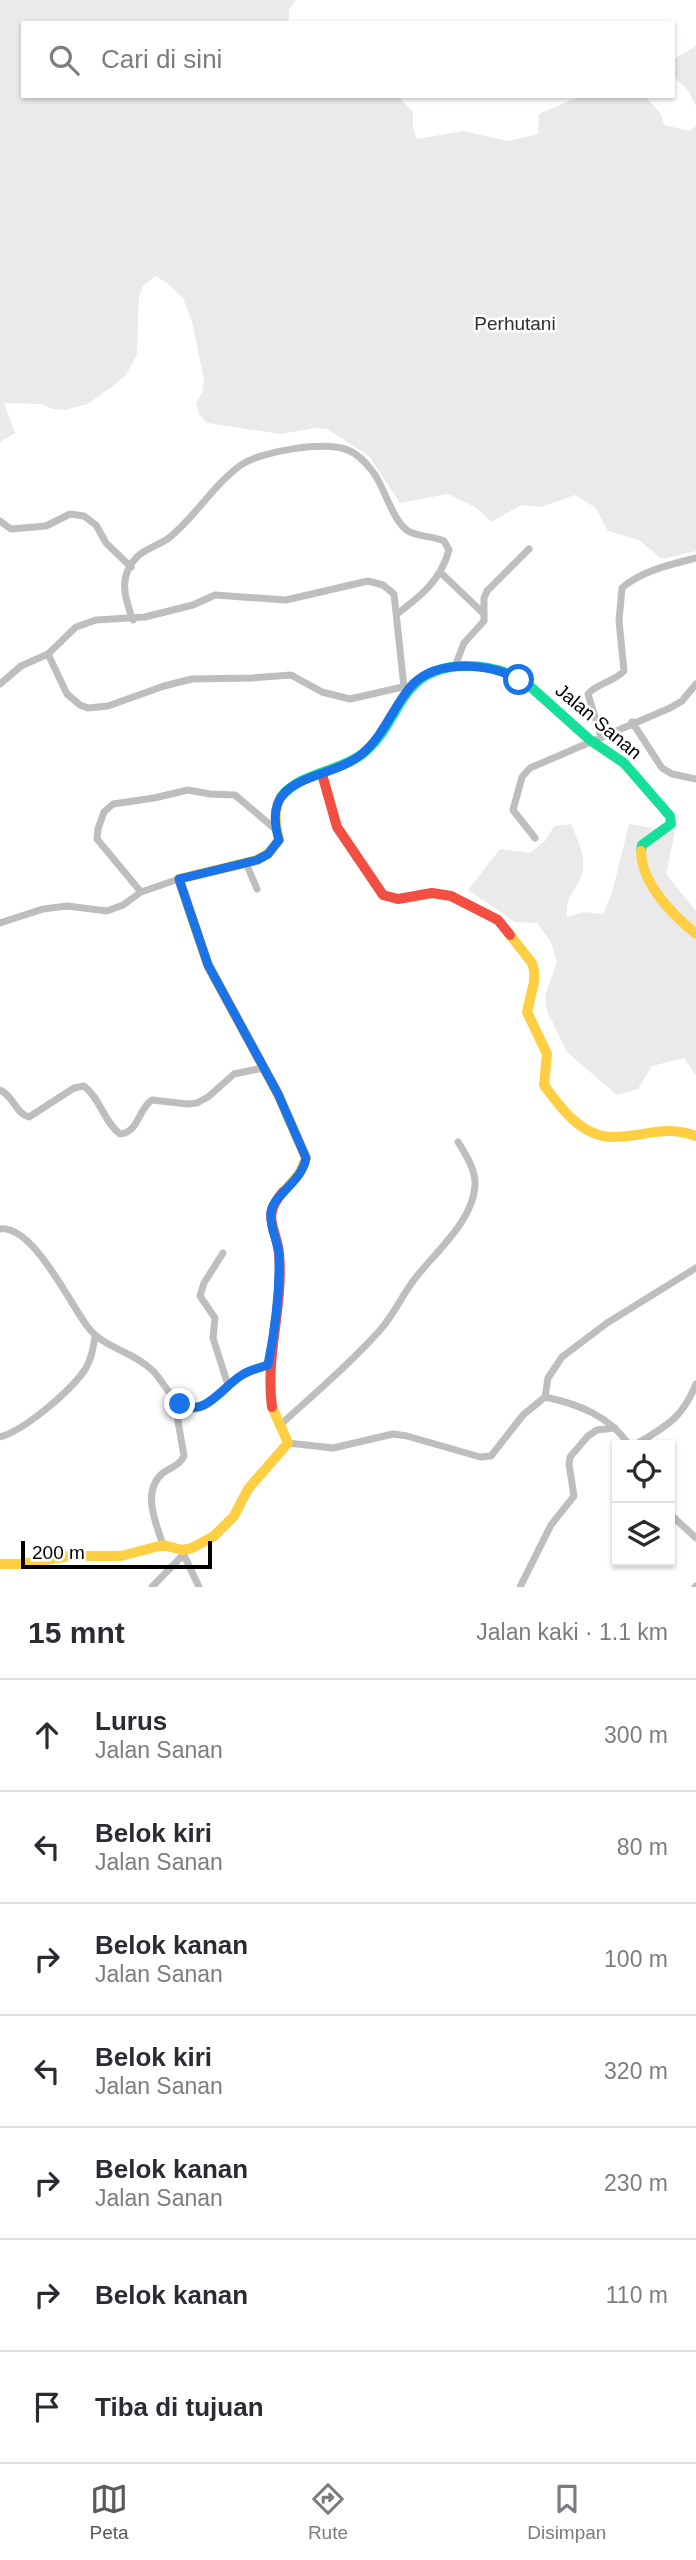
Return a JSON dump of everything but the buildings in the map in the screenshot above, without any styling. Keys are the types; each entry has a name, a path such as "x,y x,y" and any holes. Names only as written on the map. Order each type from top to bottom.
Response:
{"street":[{"path":"133,620 125,599 124,576 138,556 160,545 184,525 242,464 260,456 328,446 349,450 362,459 409,531 444,541 449,550 440,572 424,594 397,614"},
{"path":"0,521 11,529 46,526 70,514 84,516 96,525 106,543 131,567"},
{"path":"455,666 464,643 484,621 484,598 487,591 529,549"},
{"path":"596,739 588,694 594,688 617,678 624,671 619,621 622,588 635,579 696,558"},
{"path":"440,572 485,615"},
{"path":"0,684 20,666 48,654 80,625 102,619 133,620 193,605 215,595 286,600 368,581 383,585 394,594 409,685 376,740 362,755 322,774 301,779 290,788 278,804 274,816 274,828 279,840 263,858 179,879 141,892 123,905 107,911 67,906 43,909 0,923"},
{"path":"48,654 67,694 88,708 108,706 192,679 291,675 322,692 350,699 409,685"},
{"name":"Jalan Sanan","path":"409,685 455,666 498,669 555,706 616,754 672,820 667,829 642,845 640,859 680,922 696,934"},
{"path":"535,838 513,810 522,777 535,764 676,705 696,684"},
{"path":"632,722 662,768 672,774 696,779"},
{"path":"322,774 337,827 383,895 398,899 432,893 451,896 498,920 532,963 535,983 527,1012 547,1054 544,1085 574,1121 600,1136 679,1130 696,1136"},
{"path":"141,892 97,839 104,812 113,804 188,790 232,794 274,828"},
{"path":"246,863 257,890"},
{"path":"179,879 208,965 278,1094 306,1158 301,1175 276,1202 271,1213 279,1254 273,1337 268,1365 272,1408 288,1443"},
{"path":"0,1090 10,1098 20,1113 29,1117 74,1088 84,1086 110,1124 120,1134 125,1134 133,1128 146,1104 152,1100 197,1103 216,1090 228,1077 263,1068"},
{"path":"279,1426 381,1329 413,1281 467,1212 475,1185 470,1163 458,1142"},
{"path":"0,1229 15,1231 26,1240 94,1336 145,1364 173,1396 188,1408 198,1408 211,1401 248,1371 268,1365"},
{"path":"223,1254 204,1283 200,1296 215,1318 213,1338 228,1385"},
{"path":"288,1443 333,1448 393,1434 487,1458 494,1453 523,1415 545,1397 548,1378 567,1352 607,1323 696,1268"},
{"path":"0,1437 21,1427 79,1378 92,1354 94,1336"},
{"path":"642,1440 679,1415 688,1404 696,1384"},
{"path":"163,1545 151,1507 155,1483 160,1476 181,1462 184,1456 173,1396"},
{"path":"545,1397 576,1405 600,1417 615,1428 625,1440"},
{"path":"520,1587 551,1525 574,1496 570,1457 587,1436 597,1430 615,1428"},
{"path":"152,1587 183,1552 203,1544 226,1525 238,1511 248,1489 288,1443"},
{"path":"675,1519 696,1538"},
{"path":"0,1564 22,1564 70,1556 121,1556 163,1545 183,1552 199,1587"}],"green space":[{"name":"Perhutani","path":"0,0 296,0 289,9 289,21 21,21 21,98 399,98 413,112 413,129 417,139 463,131 508,141 538,134 539,114 576,98 647,98 661,114 664,125 690,131 696,126 696,551 662,559 639,540 608,531 596,508 575,495 541,507 521,505 491,522 475,507 448,494 400,503 369,456 327,429 316,428 281,434 207,423 199,414 196,403 202,393 204,380 192,321 183,298 155,276 143,286 139,297 137,354 126,375 88,404 65,410 41,404 4,403 15,433 0,442"},
{"path":"696,46 696,106 688,90 675,78 675,58"},
{"path":"571,824 581,850 583,870 569,900 567,917 584,912 603,914 612,893 629,824 675,832 666,874 696,911 696,1076 684,1058 652,1066 638,1089 617,1095 567,1052 547,1011 545,995 557,963 551,942 537,923 515,922 468,890 500,849 530,853 546,840 554,826"}],"traffic: fast":[{"path":"281,797 298,783 361,755 375,742 411,687 423,677 439,670 461,666 485,667 501,670 523,680 590,740 624,763 670,816 671,824 642,845 641,851"}],"traffic: slow":[{"path":"281,797 276,812 279,840 268,854 257,860 179,879 208,965 278,1094 306,1158 299,1174 283,1192"},
{"path":"641,851 642,863 652,886 668,908 696,934"},
{"path":"510,935 532,963 534,982 527,1012 547,1054 544,1085 564,1111 580,1125 599,1135 622,1137 673,1131 696,1136"},
{"path":"0,1564 22,1564 70,1556 121,1556 163,1545 182,1550 192,1548 214,1536 234,1516 248,1489 288,1443 272,1407"}],"traffic: jam":[{"path":"322,774 337,827 383,895 398,899 432,893 451,896 498,920 510,935"},
{"path":"272,1407 271,1368 280,1272 271,1215 283,1192"}],"route":[{"path":"180,1404 188,1408 198,1408 211,1401 239,1376 268,1365 273,1337 279,1254 272,1207 301,1175 306,1158 278,1094 208,965 179,879 257,860 268,854 279,840 274,828 278,804 290,788 301,779 322,774 362,755 376,740 414,683 455,666 498,669 519,680"}]}
